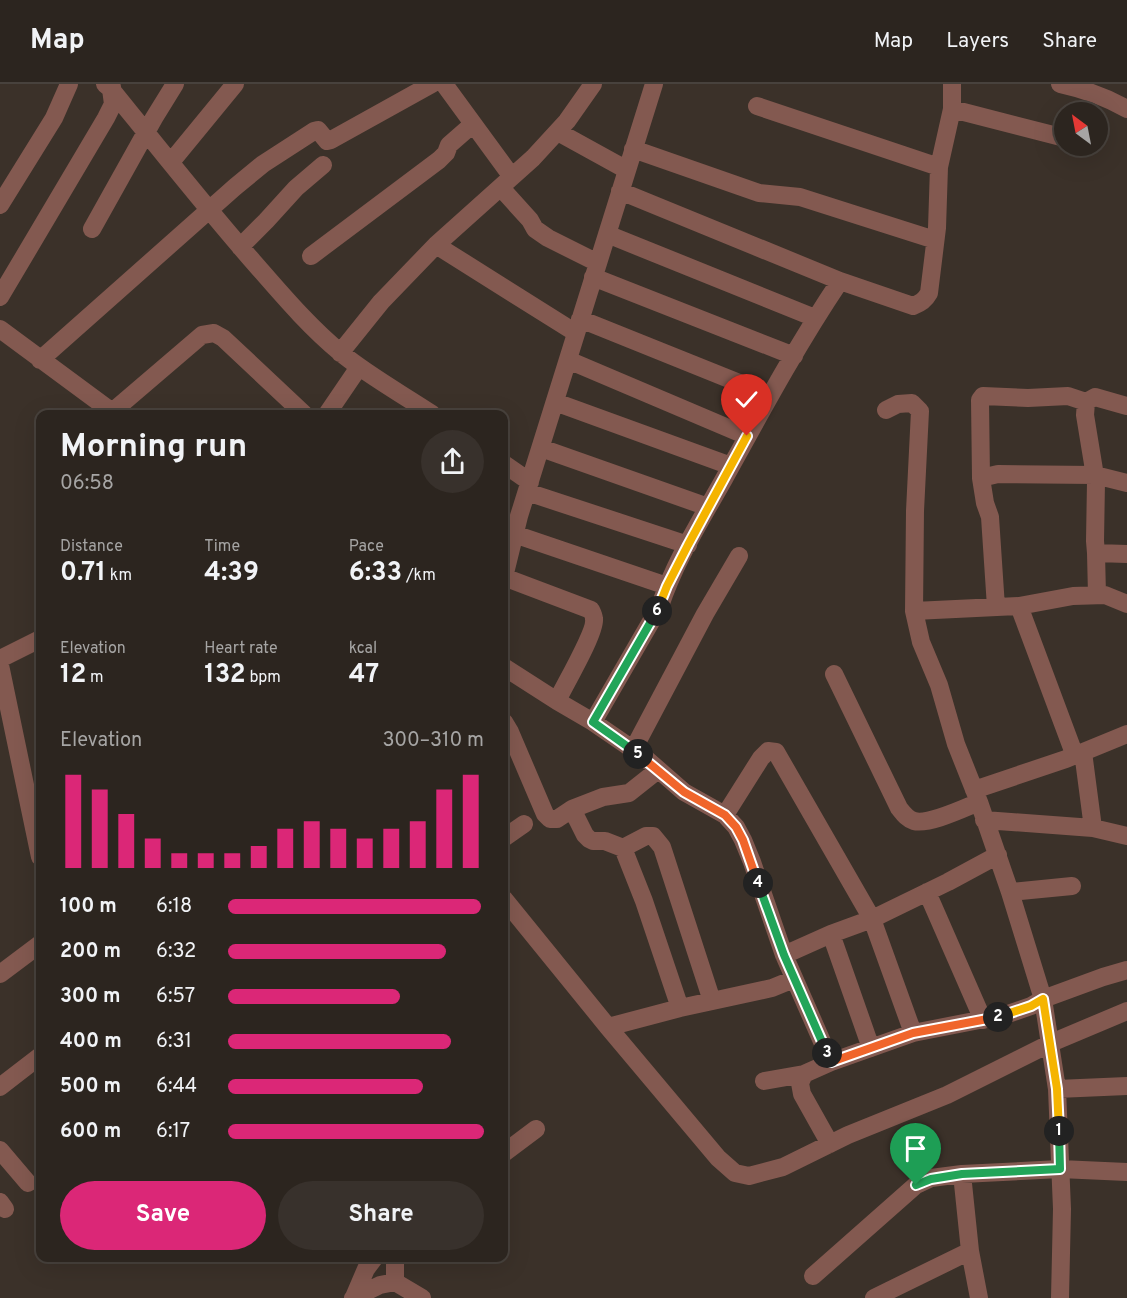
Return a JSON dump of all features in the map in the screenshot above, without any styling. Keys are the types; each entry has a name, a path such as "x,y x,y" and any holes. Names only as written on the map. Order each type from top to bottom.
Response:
{"street":[{"path":"0,205 54,118 69,84"},
{"path":"92,230 175,84"},
{"path":"171,162 235,84"},
{"path":"40,360 263,164 314,131 318,130 327,141 331,140 432,84"},
{"path":"444,84 473,124 535,229 596,270 794,356"},
{"path":"340,353 381,302 436,245 507,183 558,132 593,84"},
{"path":"508,560 514,534 654,84"},
{"path":"620,191 840,281 914,306 925,300 929,293 937,228 939,167 952,109 952,84"},
{"path":"1060,84 1120,98"},
{"path":"110,86 208,210 291,307 340,353 426,410"},
{"path":"0,297 106,118 113,104 110,86"},
{"path":"757,106 939,167"},
{"path":"952,109 1054,135"},
{"path":"311,256 439,160 449,146 473,124"},
{"path":"558,132 627,170"},
{"path":"633,149 759,193 800,197 935,240"},
{"path":"240,247 296,188 322,165"},
{"path":"607,234 815,318"},
{"path":"436,245 578,326 769,395"},
{"path":"593,722 660,606 667,586 688,545 769,395 840,281"},
{"path":"0,329 110,410"},
{"path":"117,410 202,335 214,333 223,338 300,410"},
{"path":"568,360 747,436"},
{"path":"330,410 359,367"},
{"path":"996,607 990,517 981,478 980,400 983,396 1028,398 1068,396 1086,402 1095,397 1127,406"},
{"path":"555,402 731,466"},
{"path":"1086,402 1085,415 1096,482 1096,595"},
{"path":"886,410 898,404 912,403 920,411 915,511 914,611 921,642 939,685 956,744 998,855 1043,999 1057,1089 1062,1209 1060,1298"},
{"path":"541,448 708,507"},
{"path":"508,468 529,487 688,545"},
{"path":"981,478 998,474 1095,475 1127,483"},
{"path":"514,534 667,586"},
{"path":"1096,553 1127,554"},
{"path":"633,750 705,614 739,556"},
{"path":"508,579 591,610 594,617 593,628 588,640 557,701"},
{"path":"914,611 1019,606 1073,596 1096,595 1105,595 1127,604"},
{"path":"1019,606 1079,754 1093,828"},
{"path":"0,659 36,641"},
{"path":"0,665 4,702 36,840"},
{"path":"508,670 593,722 633,750 684,792 725,815 736,827 743,840 784,955 831,1062"},
{"path":"834,674 899,808 908,818 915,821 927,822 977,796 1127,734"},
{"path":"508,731 545,814 550,819 558,819 572,809 603,797 629,793 658,770"},
{"path":"725,815 761,758 768,751 776,752 872,919 913,1033"},
{"path":"572,809 589,839 605,841 623,848 644,901 680,1008"},
{"path":"984,820 1093,828 1127,836"},
{"path":"508,835 524,824"},
{"path":"623,848 646,836 653,836 662,847 712,1001"},
{"path":"784,955 872,919 998,855"},
{"path":"1010,892 1072,886"},
{"path":"927,892 983,1020"},
{"path":"508,904 718,1158 735,1173 749,1176 783,1167 848,1135 947,1095 1051,1043 1127,1011"},
{"path":"831,934 871,1048"},
{"path":"0,974 36,947"},
{"path":"764,1081 804,1074 913,1033 1005,1016 1103,976 1127,970"},
{"path":"608,1027 680,1008 772,988 794,979"},
{"path":"0,1088 36,1059"},
{"path":"804,1074 800,1083 802,1094 830,1144"},
{"path":"1057,1089 1127,1086"},
{"path":"508,1150 536,1129"},
{"path":"0,1149 28,1183"},
{"path":"813,1276 916,1185 931,1179 962,1174 1060,1169 1127,1172"},
{"path":"962,1174 969,1251 979,1298"},
{"path":"874,1298 969,1251"},
{"path":"354,1298 371,1262"},
{"path":"394,1282 396,1262"},
{"path":"354,1298 380,1285 394,1282 422,1298"}],"route":[{"path":"747,436 667,586 660,606 593,722 644,757 684,792 725,815 736,827 752,862 784,955 831,1062 913,1033 1005,1016 1043,999 1057,1089 1060,1169 962,1174 931,1179 916,1185"}]}
